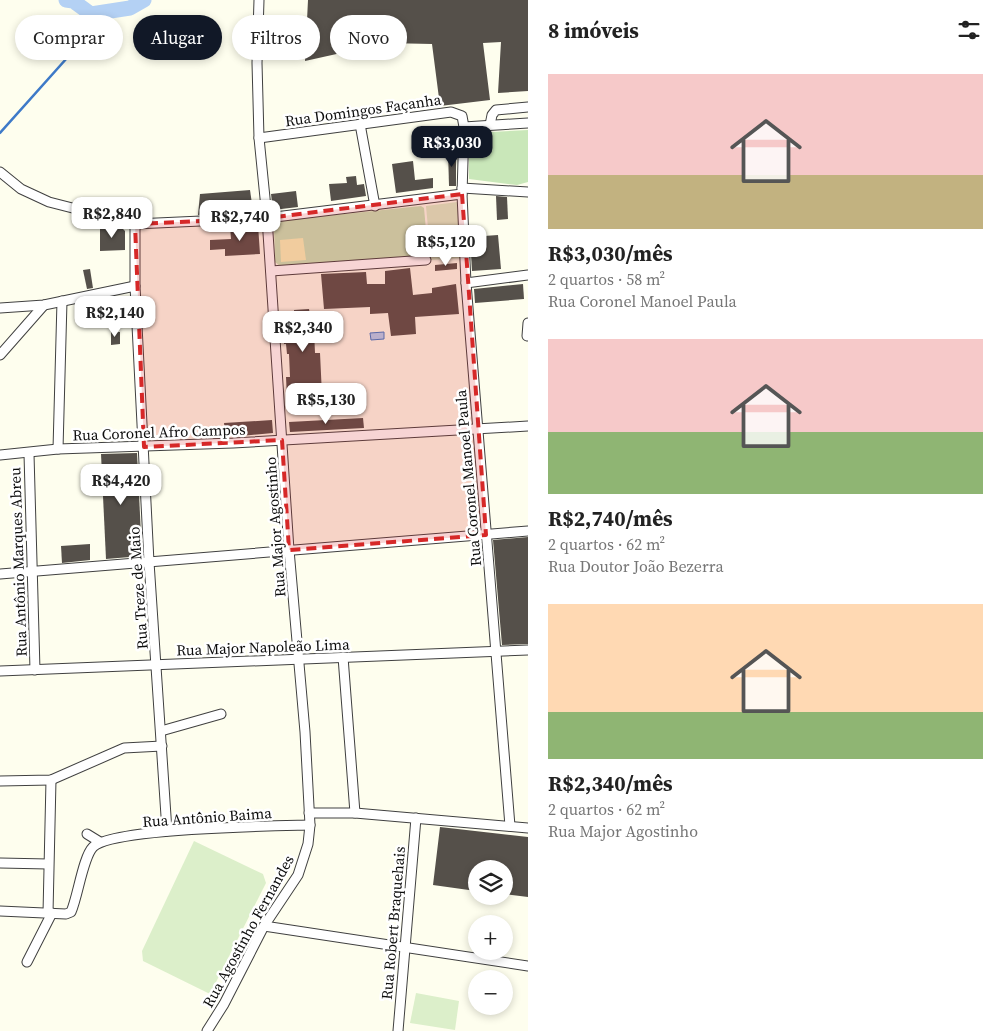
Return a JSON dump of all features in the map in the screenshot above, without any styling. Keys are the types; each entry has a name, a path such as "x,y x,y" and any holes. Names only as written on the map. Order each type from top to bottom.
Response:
{"street":[{"name":"Rua Major Agostinho","path":"259,0 256,63 260,138 305,732 309,813"},
{"path":"490,125 492,115 496,110 528,107"},
{"name":"Rua Domingos Façanha","path":"260,138 451,112 462,116 464,127"},
{"path":"464,127 528,123"},
{"path":"360,124 376,206"},
{"name":"Rua Coronel Manoel Paula","path":"464,127 462,191 466,283 510,826"},
{"path":"0,172 21,189 49,202 135,224 267,218 376,206 462,191 528,192"},
{"name":"Rua Treze de Maio","path":"135,224 135,286 167,831"},
{"path":"271,271 426,260"},
{"path":"466,283 528,275"},
{"path":"0,308 44,305 135,286"},
{"path":"58,449 62,301"},
{"path":"1,352 44,305"},
{"path":"528,322 528,336"},
{"name":"Rua Coronel Afro Campos","path":"0,455 29,454 58,449 144,447 528,426"},
{"name":"Rua Antônio Marques Abreu","path":"29,454 35,670"},
{"path":"0,574 486,536 528,530"},
{"name":"Rua Major Napoleão Lima","path":"0,672 298,658 528,650"},
{"path":"344,657 355,813"},
{"path":"161,731 221,714"},
{"path":"0,780 51,780 124,748 162,746"},
{"path":"26,962 50,913 48,864 51,823 51,780"},
{"path":"309,813 355,813 528,828"},
{"name":"Rua Agostinho Fernandes","path":"207,1031 224,1004 264,926 298,875 308,844 309,813"},
{"name":"Rua Robert Braquehais","path":"398,1031 416,818"},
{"name":"Rua Antônio Baima","path":"100,842 167,831 310,825"},
{"path":"0,911 66,914 71,912 90,852 100,842 87,834"},
{"path":"0,863 48,864"},
{"path":"264,926 528,966"}],"highlighted area":[{"path":"462,194 486,535 289,550 282,440 144,447 135,224 267,218"}],"green space":[{"path":"528,130 528,182 517,185 469,179 469,141 472,133"},
{"path":"457,202 463,258 431,260 426,206"},
{"path":"421,206 424,208 428,252 425,255 280,266 275,262 274,226 277,221"},
{"path":"194,841 263,874 266,883 210,994 143,961 142,951"},
{"path":"416,993 459,1001 455,1030 410,1023"}],"sand":[{"path":"303,238 306,260 281,262 280,240"}],"water":[{"path":"384,332 384,339 371,340 370,333"}],"building":[{"path":"308,0 528,0 528,91 498,93 501,42 483,43 490,100 440,106 432,44 407,43 407,15 330,15 330,55 320,58 320,15 307,15"},
{"path":"448,150 456,150 456,186 449,186"},
{"path":"413,161 415,180 433,178 433,188 396,193 392,164"},
{"path":"356,176 357,185 364,184 366,196 331,201 329,184 347,183 346,177"},
{"path":"250,190 253,211 198,215 200,194"},
{"path":"296,191 298,207 273,210 271,194"},
{"path":"496,196 507,197 508,219 497,220"},
{"path":"258,225 260,254 225,256 225,249 210,250 210,240 231,239 230,226"},
{"path":"100,226 122,228 125,231 125,250 100,251"},
{"path":"498,235 501,269 472,271 470,237"},
{"path":"457,263 457,269 435,271 435,265"},
{"path":"410,268 413,295 432,293 432,288 456,284 459,314 415,317 416,334 391,336 388,313 370,314 370,307 324,309 321,274 366,272 367,284 385,284 385,271"},
{"path":"90,269 93,288 87,289 83,270"},
{"path":"523,284 524,299 475,303 474,289"},
{"path":"309,309 310,315 327,314 328,323 323,323 323,329 314,330 315,353 320,353 322,395 287,398 286,377 290,377 289,354 287,354 286,344 284,344 282,315 294,314 294,310"},
{"path":"111,332 120,332 120,344 111,345"},
{"path":"363,418 364,428 290,432 289,422"},
{"path":"272,420 273,433 241,436 241,430 225,431 224,423"},
{"path":"137,453 142,556 106,559 101,454"},
{"path":"528,537 528,644 502,645 493,540"},
{"path":"90,544 90,560 62,563 61,546"},
{"path":"440,827 528,837 528,897 513,895 513,860 468,860 468,890 433,885"}],"waterway":[{"path":"66,0 73,1 91,14 130,8 144,0"},
{"path":"0,133 109,11"}]}
